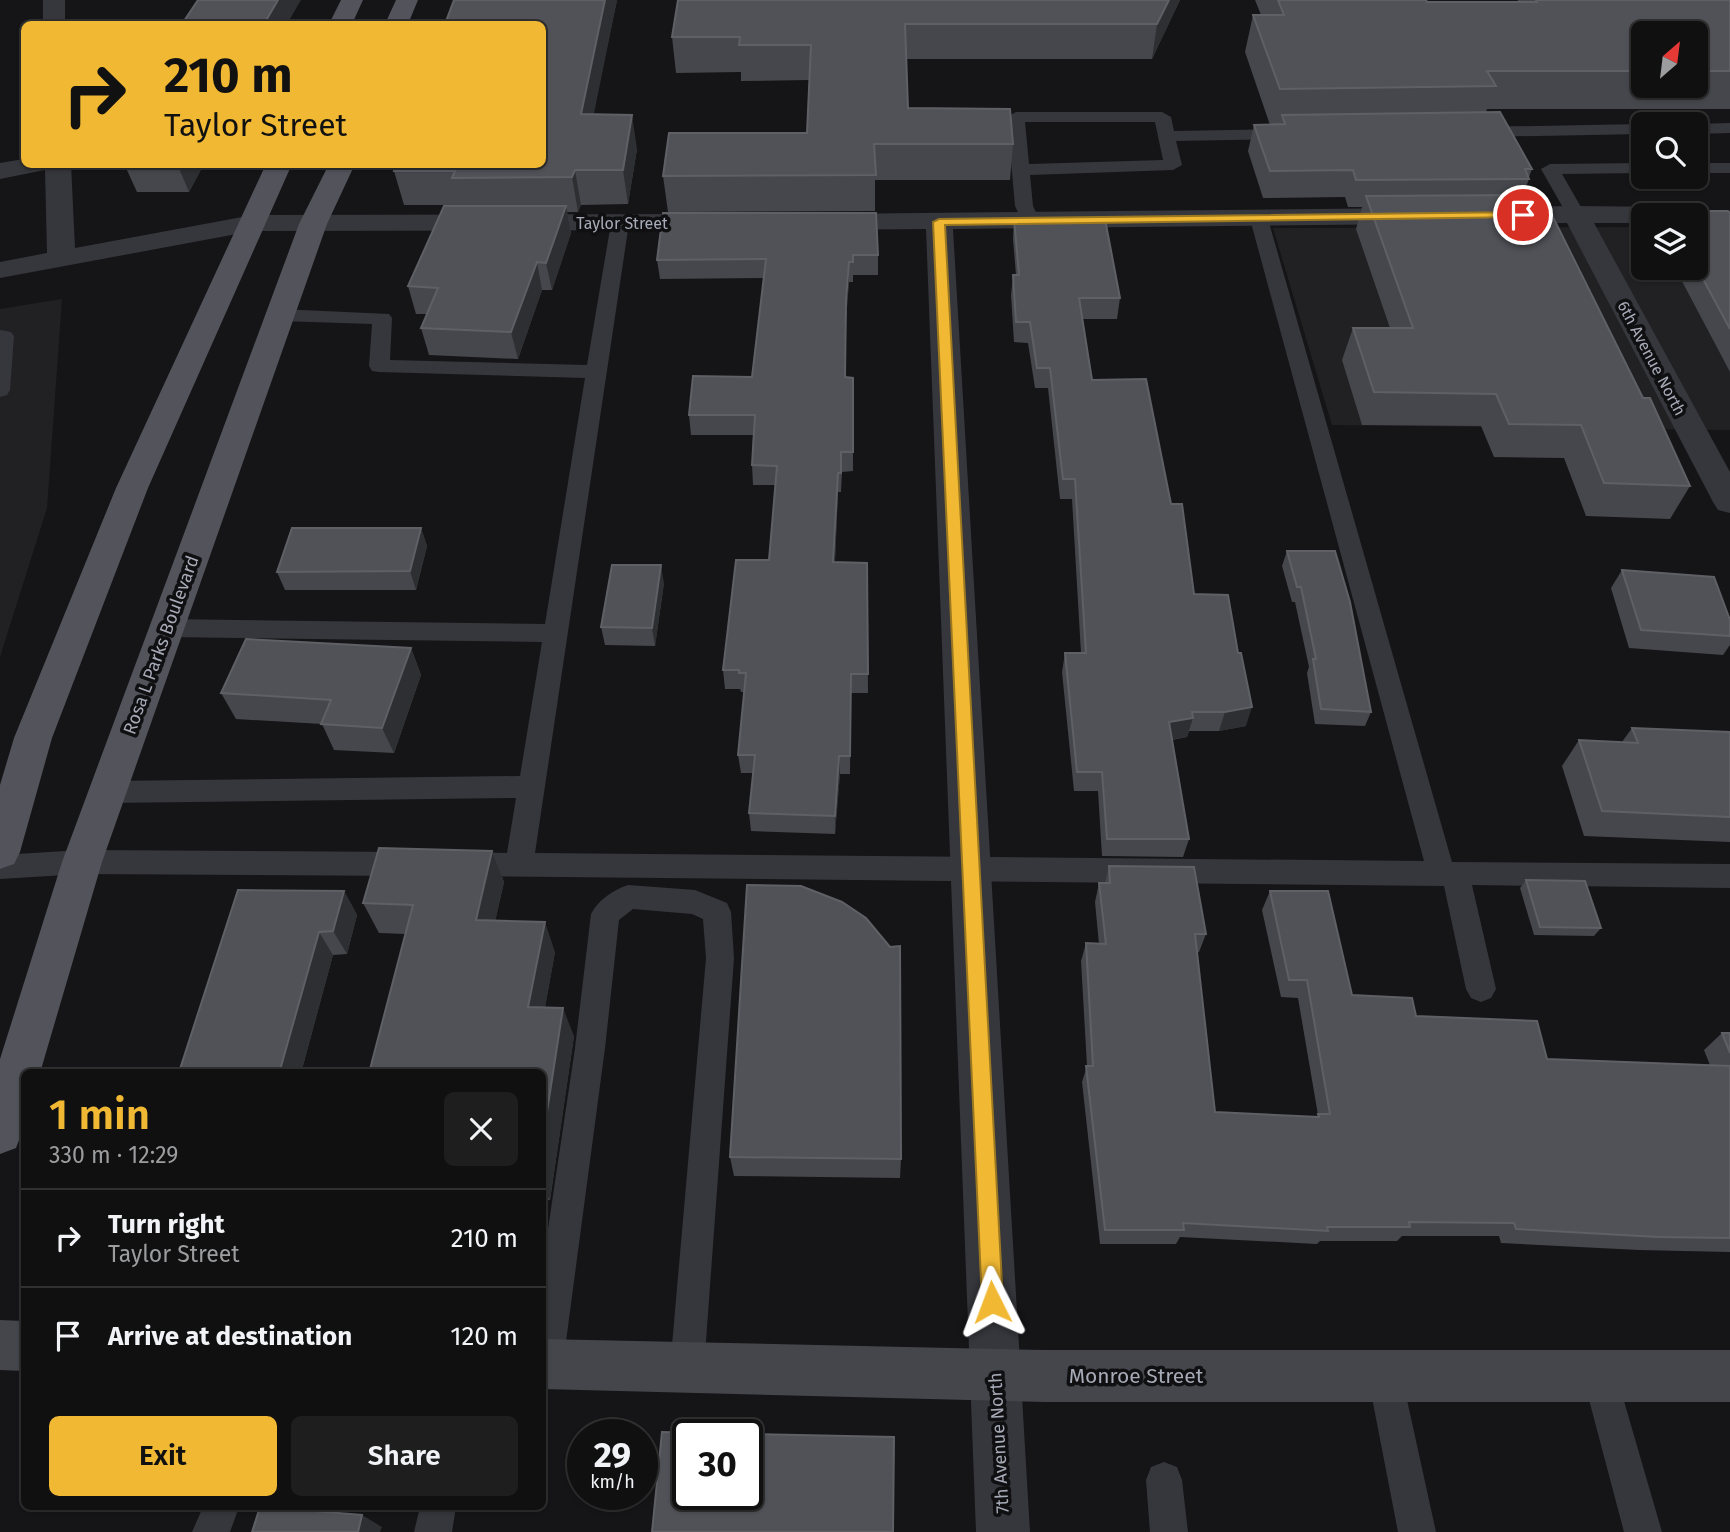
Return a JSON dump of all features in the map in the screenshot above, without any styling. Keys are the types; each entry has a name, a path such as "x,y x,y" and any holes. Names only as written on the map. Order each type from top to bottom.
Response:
{"main road":[{"path":"342,21 352,0"},
{"path":"398,21 407,0"},
{"path":"2,839 33,738 132,488 277,168"},
{"name":"Rosa L Parks Boulevard","path":"0,1132 82,862 313,223 340,168"}],"street":[{"path":"54,0 54,21"},
{"path":"0,171 21,167"},
{"path":"58,168 61,259"},
{"name":"6th Avenue North","path":"1576,214 1730,502"},
{"path":"1479,215 1631,215"},
{"path":"801,222 1438,216"},
{"name":"Taylor Street","path":"0,270 253,223 745,222"},
{"name":"7th Avenue North","path":"939,222 1003,1532"},
{"path":"0,1345 21,1346"},
{"name":"Monroe Street","path":"546,1364 996,1375 1730,1376"}],"lane":[{"path":"1021,170 1172,165 1162,117 1017,117 1021,170 1024,206 1031,221"},
{"path":"1708,129 1730,128"},
{"path":"1452,132 1631,130"},
{"path":"1166,136 1302,134"},
{"path":"1576,214 1550,169 1631,168"},
{"path":"1708,168 1730,168"},
{"path":"1259,219 1481,989"},
{"path":"519,865 620,223"},
{"path":"280,315 382,318 379,366 596,372"},
{"path":"0,336 4,336 0,390"},
{"path":"167,628 555,633"},
{"path":"107,792 531,787"},
{"path":"0,867 82,862 1730,876"},
{"path":"546,1350 590,1048 605,914 628,897 695,902 717,912 720,958 687,1367"},
{"path":"1385,1377 1417,1532"},
{"path":"1600,1377 1643,1532"},
{"path":"1164,1480 1169,1532"},
{"path":"211,1532 220,1510"},
{"path":"433,1532 437,1510"}],"shaded area":[{"path":"1631,227 1631,280 1708,280 1708,254 1730,227 1730,430 1332,425 1273,228"},
{"path":"62,299 47,508 0,657 0,309"}],"building":[{"path":"198,0 278,0 266,21 184,21"},
{"path":"454,0 605,0 581,114 632,115 623,170 575,170 572,177 452,178 455,171 394,171 395,168 546,168 546,21 446,21"},
{"path":"678,0 1169,0 1157,24 905,24 908,108 1010,109 1013,144 874,144 876,175 663,176 669,133 807,133 811,45 739,45 740,37 672,37"},
{"path":"1278,0 1730,0 1730,71 1708,71 1708,21 1631,21 1631,71 1487,71 1496,86 1280,89 1253,15 1284,15"},
{"path":"1500,112 1532,169 1525,169 1529,179 1356,180 1353,170 1270,171 1254,125 1285,124 1282,115"},
{"path":"1542,195 1643,398 1650,398 1690,486 1604,483 1581,425 1509,424 1496,394 1374,392 1353,328 1413,328 1366,196"},
{"path":"444,206 566,206 546,263 537,262 511,332 421,328 438,288 408,286"},
{"path":"1708,211 1730,213 1730,329 1704,280 1708,280"},
{"path":"663,213 876,213 878,255 853,255 853,262 849,262 846,300 845,377 853,378 853,452 841,452 833,562 867,563 868,674 851,674 850,756 839,756 835,816 749,813 755,755 738,755 746,673 723,670 736,560 769,560 777,466 752,465 755,415 689,415 693,376 752,377 766,259 657,260"},
{"path":"1014,219 1105,219 1120,298 1079,298 1092,380 1146,379 1171,504 1182,504 1194,594 1228,595 1238,653 1241,653 1252,707 1225,712 1192,712 1193,718 1169,722 1189,839 1107,839 1102,772 1077,772 1065,653 1086,653 1075,479 1063,479 1050,368 1037,368 1030,322 1016,322 1013,275 1019,275"},
{"path":"292,528 421,528 410,571 277,572"},
{"path":"1287,551 1335,551 1350,602 1371,712 1321,709 1313,659 1316,659 1301,587 1297,587"},
{"path":"612,565 661,565 652,628 601,627"},
{"path":"1622,570 1714,577 1730,620 1730,636 1641,630"},
{"path":"246,639 411,648 382,728 321,724 331,700 221,693"},
{"path":"1632,728 1730,732 1730,817 1602,811 1579,740 1638,743"},
{"path":"379,848 492,851 476,920 545,922 528,1007 563,1008 546,1118 546,1069 370,1069 413,905 363,903"},
{"path":"1109,866 1194,867 1206,934 1195,934 1215,1112 1319,1117 1318,1114 1330,1114 1307,980 1289,980 1270,891 1328,891 1352,995 1412,998 1416,1016 1537,1021 1547,1059 1730,1066 1730,1238 1516,1229 1514,1223 1409,1222 1410,1227 1327,1227 1328,1231 1183,1223 1184,1230 1105,1230 1086,1066 1093,1066 1086,943 1106,944 1099,883 1110,883"},
{"path":"1526,880 1585,881 1601,928 1540,927"},
{"path":"747,885 801,886 842,902 866,918 890,947 900,946 901,1159 730,1157"},
{"path":"238,890 344,891 333,931 319,932 280,1069 180,1069"},
{"path":"1722,1033 1730,1033 1730,1053"},
{"path":"662,1432 672,1432 672,1510 763,1510 763,1434 894,1437 893,1532 652,1532 654,1510 658,1510"},
{"path":"259,1510 362,1515 358,1532 252,1532"}],"route":[{"path":"992,1302 939,222 1523,215"}]}
